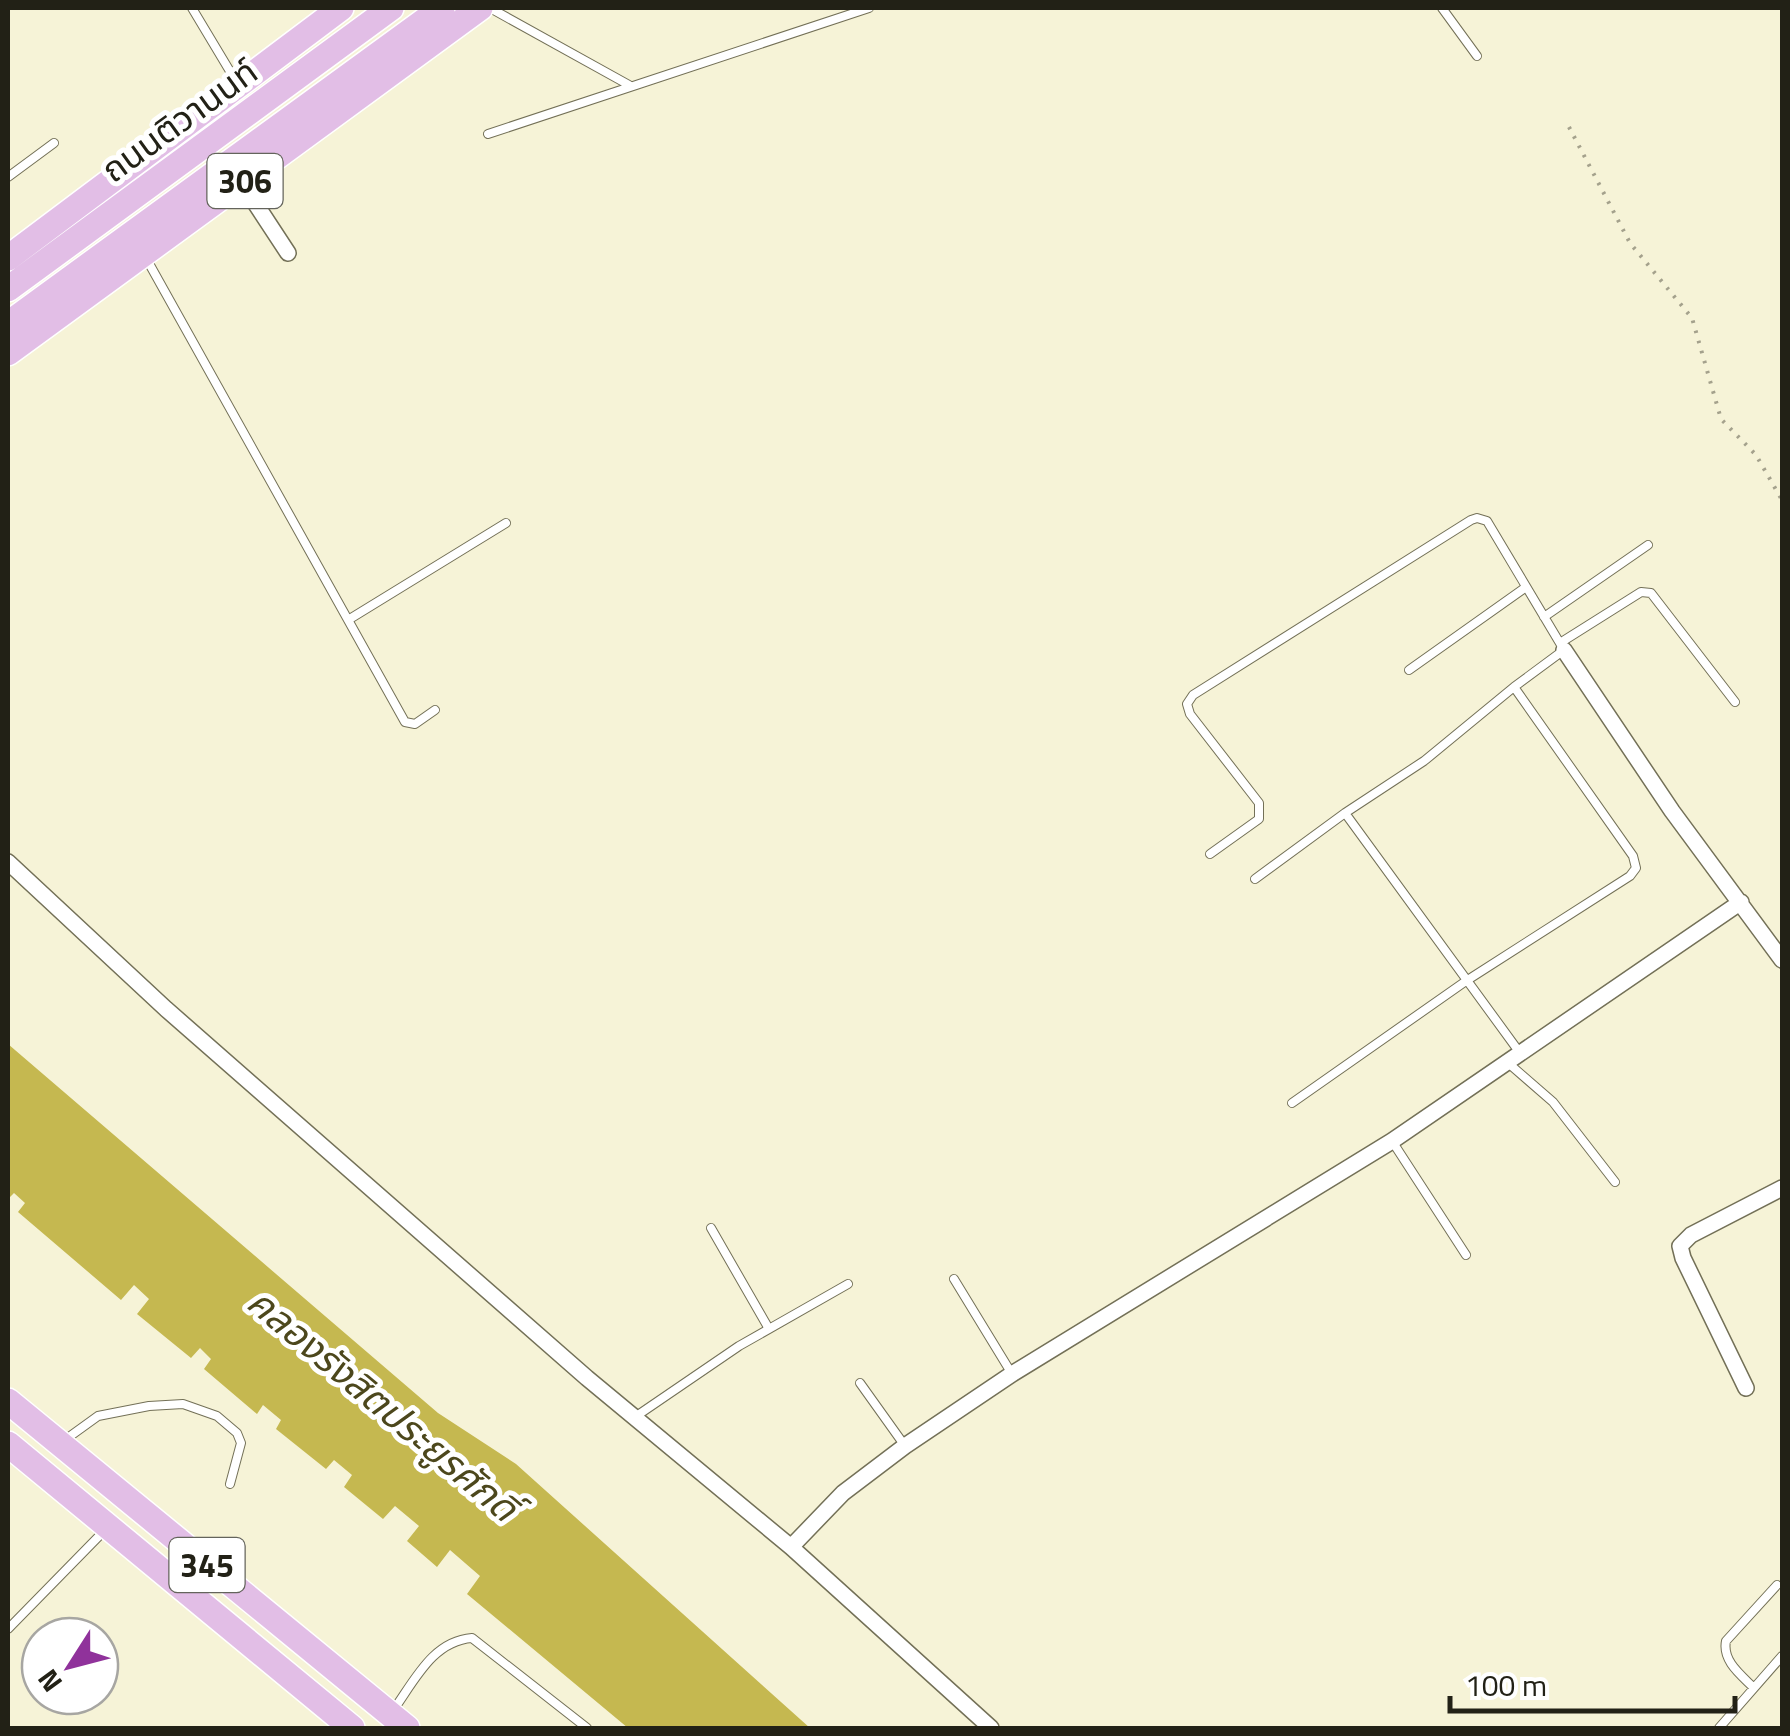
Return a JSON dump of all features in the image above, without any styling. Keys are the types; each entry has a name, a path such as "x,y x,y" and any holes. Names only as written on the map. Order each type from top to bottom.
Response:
{"main road":[{"name":"ถนนติวานนท์","path":"8,258 341,8"},
{"name":"ถนนติวานนท์","path":"8,288 392,8"},
{"name":"ถนนติวานนท์","path":"8,324 442,8"},
{"name":"306","path":"8,352 480,8"},
{"name":"345","path":"8,1401 398,1722"},
{"name":"345","path":"8,1444 352,1728"}],"street":[{"path":"242,183 288,253"},
{"path":"1562,646 1672,811 1782,960"},
{"path":"8,862 166,1010 635,1417 791,1546 991,1728"},
{"path":"791,1546 842,1492 905,1446 1012,1374 1392,1141 1741,902"},
{"path":"1746,1388 1680,1246 1691,1235 1782,1188"}],"lane":[{"path":"192,8 237,83"},
{"path":"490,8 629,85"},
{"path":"488,134 869,8"},
{"path":"1442,8 1477,56"},
{"path":"8,178 54,143"},
{"path":"144,254 405,722 415,724 435,710"},
{"path":"1210,854 1252,827 1259,819 1259,804 1190,714 1186,704 1192,695 1476,518 1487,522 1562,646"},
{"path":"348,620 506,524"},
{"path":"1544,618 1648,545"},
{"path":"1409,670 1526,587"},
{"path":"1255,879 1345,812 1424,762 1562,646 1641,592 1651,592 1735,702"},
{"path":"1292,1103 1466,981 1630,876 1636,868 1633,856 1514,687"},
{"path":"1345,812 1466,981 1514,1058 1615,1182"},
{"path":"1392,1141 1466,1254"},
{"path":"711,1228 770,1329"},
{"path":"954,1278 1012,1374"},
{"path":"635,1417 770,1329 848,1284"},
{"path":"860,1382 905,1446"},
{"path":"60,1444 98,1416 183,1404 217,1416 237,1433 241,1444 230,1484"},
{"path":"8,1628 108,1527"},
{"path":"1754,1688 1729,1662 1724,1650 1726,1640 1777,1585"},
{"path":"398,1722 438,1649 458,1639 472,1638 587,1728"},
{"path":"1718,1728 1782,1656"}],"path":[{"path":"1569,127 1630,243 1692,318 1722,419 1756,455 1782,500"}],"water":[{"name":"คลองรังสิตประยูรศักดิ์","path":"8,1044 438,1413 516,1464 810,1728 628,1728 467,1594 480,1576 450,1550 437,1567 407,1541 419,1526 395,1506 383,1519 344,1487 352,1475 334,1460 326,1469 276,1429 281,1420 263,1405 257,1414 204,1369 211,1359 200,1348 191,1358 137,1314 149,1299 134,1285 121,1300 18,1212 25,1203 14,1193 8,1199"}]}
